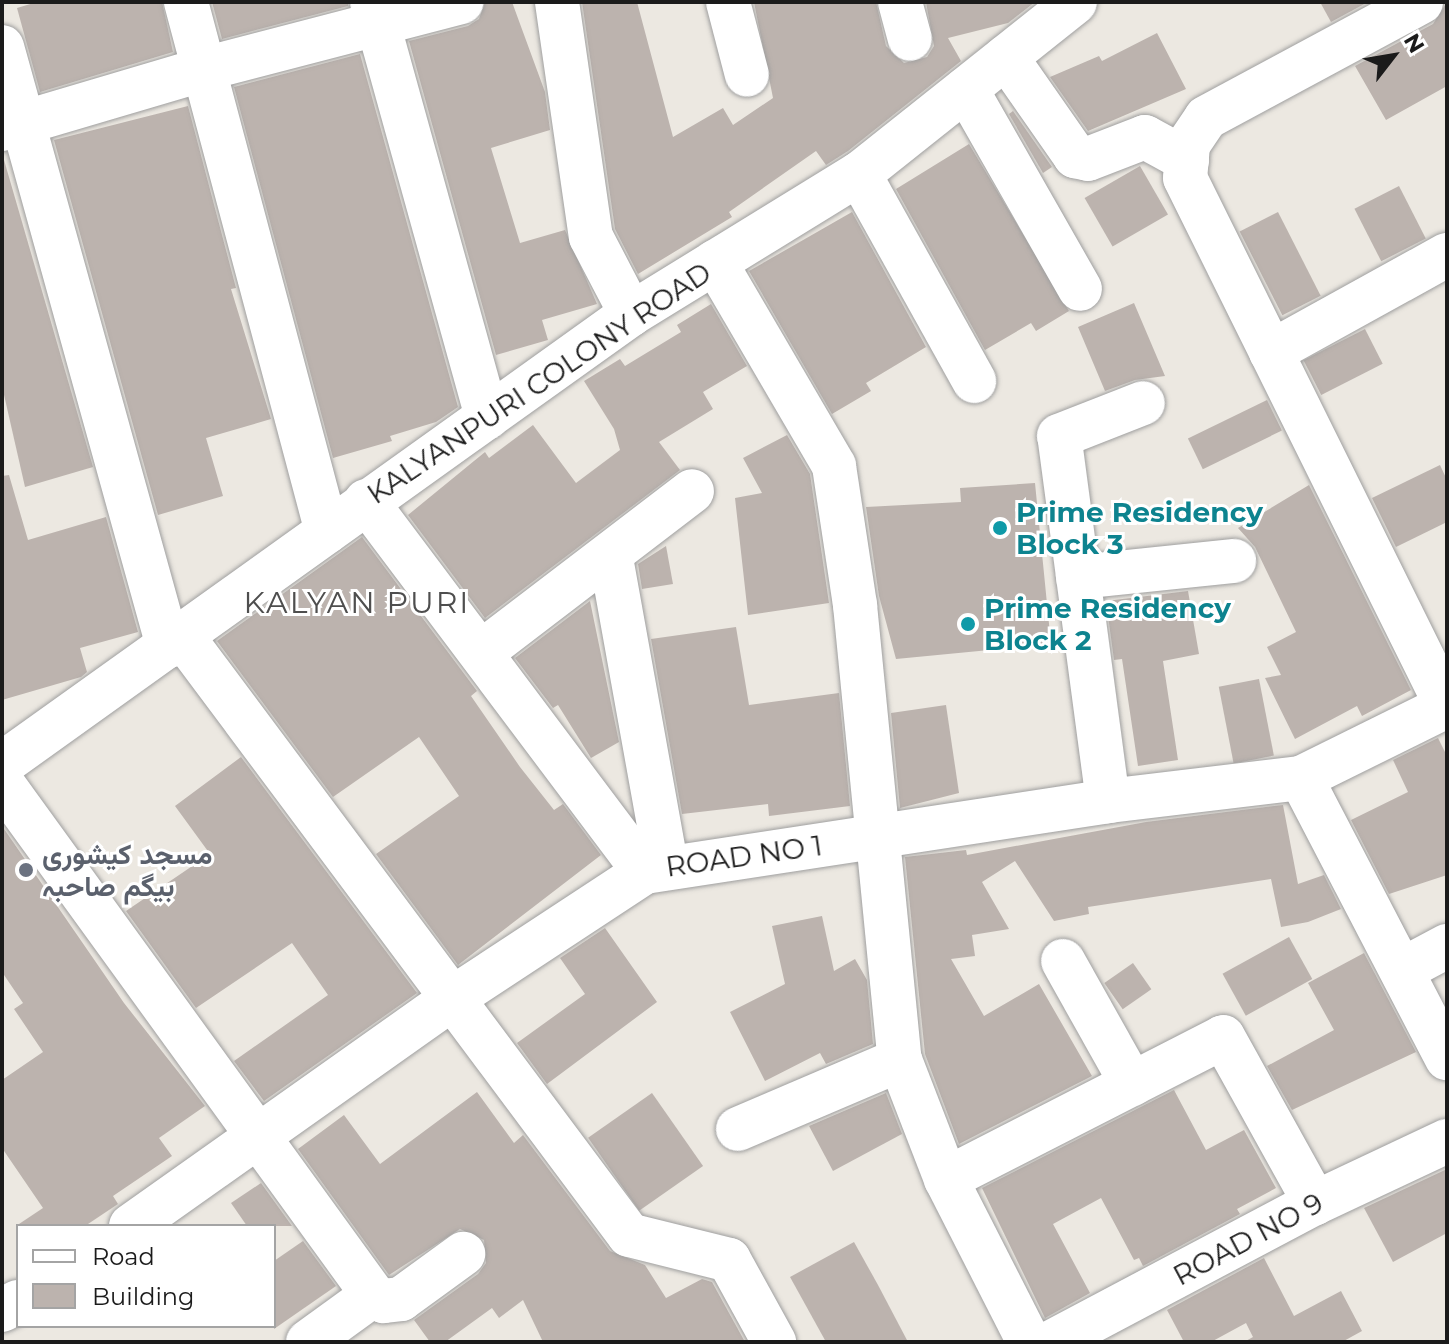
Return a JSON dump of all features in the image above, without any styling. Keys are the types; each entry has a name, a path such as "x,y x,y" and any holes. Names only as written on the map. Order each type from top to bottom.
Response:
{"street":[{"path":"186,2 327,532"},
{"path":"12,127 375,13 461,2"},
{"path":"557,2 591,237 631,314"},
{"path":"728,2 747,75"},
{"name":"KALYANPURI COLONY ROAD","path":"2,764 631,314 859,174 1074,2"},
{"path":"1421,2 1206,118 1188,145 1185,178 1447,706"},
{"path":"375,13 487,417"},
{"path":"2,47 12,127 175,641 453,998 629,1235 729,1260 774,1342"},
{"path":"1006,57 1075,156 1088,159 1145,137 1187,160"},
{"path":"966,89 1080,289"},
{"path":"859,174 974,381"},
{"path":"1271,352 1447,255"},
{"path":"715,262 834,466 855,605 900,1060 946,1179 1029,1342"},
{"path":"1108,801 1059,436 1143,403"},
{"path":"483,651 611,558 692,491"},
{"path":"366,501 655,868"},
{"path":"611,558 655,868"},
{"path":"1078,577 1234,561"},
{"name":"ROAD NO 1","path":"134,1224 262,1137 453,998 655,868 878,838 1108,801 1301,778 1447,706"},
{"path":"1301,778 1447,1058"},
{"path":"2,783 262,1137 373,1295 383,1301 401,1299 463,1254"},
{"path":"1402,970 1447,946"},
{"path":"1063,961 1132,1084"},
{"path":"946,1179 1223,1037 1315,1203"},
{"path":"738,1129 900,1060"},
{"name":"ROAD NO 9","path":"1052,1342 1315,1203 1447,1141"},
{"path":"308,1342 373,1295"}],"building":[{"path":"37,2 162,2 173,52 40,92 17,8"},
{"path":"212,2 348,2 348,6 222,39"},
{"path":"485,2 512,2 545,92 550,130 491,148 520,243 565,230 597,304 542,320 548,340 496,355 409,41 468,26 479,19"},
{"path":"582,2 637,2 673,137 723,108 733,125 773,98 754,2 876,2 886,46 904,63 927,57 934,46 926,2 1035,2 1008,23 948,38 961,61 848,151 826,165 816,151 729,212 732,217 638,274 615,229"},
{"path":"1320,2 1368,2 1331,22"},
{"path":"1447,2 1447,86 1386,120 1355,66 1433,24"},
{"path":"1157,33 1186,89 1088,131 1050,77 1099,56 1102,61"},
{"path":"360,54 458,407 436,422 390,436 392,441 333,458 234,87"},
{"path":"188,106 236,288 231,289 271,419 206,438 223,496 158,515 54,140"},
{"path":"1013,111 1052,167 1043,173 1009,114"},
{"path":"969,144 1069,311 1036,331 1031,323 985,350 896,189"},
{"path":"2,153 93,467 25,487 2,386"},
{"path":"1140,166 1168,214 1113,246 1085,198"},
{"path":"1399,186 1426,239 1381,261 1354,209"},
{"path":"852,212 926,347 866,383 871,391 832,414 749,271"},
{"path":"1278,212 1321,296 1282,315 1240,232"},
{"path":"1134,303 1165,376 1135,380 1105,391 1078,327"},
{"path":"711,304 747,366 703,392 713,409 659,442 680,470 485,618 408,515 485,452 489,458 533,425 576,483 620,450 614,429 584,381 620,359 625,366 681,332 677,325"},
{"path":"1365,329 1383,364 1321,395 1304,360"},
{"path":"1267,400 1282,431 1203,469 1188,439"},
{"path":"787,435 810,474 829,603 748,615 735,498 762,493 743,458"},
{"path":"1440,465 1447,480 1447,522 1396,547 1372,498"},
{"path":"9,475 28,540 106,517 138,632 80,648 87,672 81,677 2,700 2,476"},
{"path":"1035,483 1051,644 896,659 879,596 866,507 961,502 960,488"},
{"path":"1309,485 1411,690 1362,716 1357,706 1295,739 1265,678 1281,675 1267,647 1296,632 1255,547 1238,528"},
{"path":"362,537 477,691 471,696 520,767 554,810 563,804 601,855 458,965 376,854 459,796 419,737 333,797 217,641"},
{"path":"666,546 673,584 642,589 638,564"},
{"path":"1188,591 1199,654 1163,661 1178,760 1138,766 1122,659 1114,660 1106,601"},
{"path":"590,601 619,742 591,758 558,705 553,708 515,658"},
{"path":"736,627 749,705 839,693 850,806 769,816 768,804 682,814 651,639"},
{"path":"1259,679 1274,756 1234,763 1219,687"},
{"path":"946,705 959,793 900,808 891,713"},
{"path":"1438,738 1447,756 1447,875 1389,894 1351,820 1408,792 1393,760"},
{"path":"241,757 417,993 264,1101 234,1061 328,995 292,943 196,1008 126,911 210,854 175,806"},
{"path":"1283,805 1298,884 1324,875 1341,909 1308,922 1281,927 1271,879 1088,907 1089,914 1054,921 1015,861 982,882 1009,929 972,935 975,956 951,959 984,1016 1039,984 1092,1076 959,1144 925,1054 905,857 966,850 967,855 1146,822"},
{"path":"2,826 124,1003 205,1106 159,1138 172,1156 113,1196 118,1204 88,1224 19,1224 43,1208 2,1148 2,1080 43,1052 14,1009 23,1003 2,972"},
{"path":"822,916 834,971 855,959 867,980 873,1044 826,1064 820,1053 765,1081 730,1012 785,984 772,926"},
{"path":"605,928 657,1002 547,1084 517,1043 585,994 560,958"},
{"path":"1289,937 1312,979 1246,1016 1223,974"},
{"path":"1364,953 1416,1052 1292,1110 1267,1066 1334,1030 1308,983"},
{"path":"1133,963 1151,989 1123,1009 1104,983"},
{"path":"1174,1090 1206,1150 1244,1130 1276,1188 1237,1209 1240,1214 1143,1266 1139,1258 1134,1260 1101,1198 1053,1224 1090,1293 1045,1318 982,1188"},
{"path":"477,1092 514,1143 523,1135 610,1251 645,1265 666,1298 702,1279 712,1282 745,1342 543,1342 523,1300 499,1318 492,1308 445,1342 430,1342 414,1320 478,1274 486,1263 484,1240 460,1229 389,1275 298,1149 344,1115 380,1164"},
{"path":"652,1093 703,1166 639,1211 588,1138"},
{"path":"886,1093 902,1134 833,1171 809,1126"},
{"path":"1447,1169 1447,1233 1393,1262 1364,1208"},
{"path":"261,1183 292,1226 246,1224 231,1203"},
{"path":"303,1241 336,1286 276,1328 276,1260"},
{"path":"854,1242 908,1342 826,1342 790,1277"},
{"path":"1264,1258 1294,1316 1341,1291 1362,1331 1342,1342 1244,1342 1253,1337 1246,1323 1211,1342 1184,1342 1167,1310"}],"place":[{"name":"Prime Residency Block 3","path":"1000,528"},
{"name":"Prime Residency Block 2","path":"968,624"},
{"name":"مسجد کیشوری بیگم صاحبہ","path":"26,870"}],"district":[{"name":"KALYAN PURI","path":"357,603"}]}
